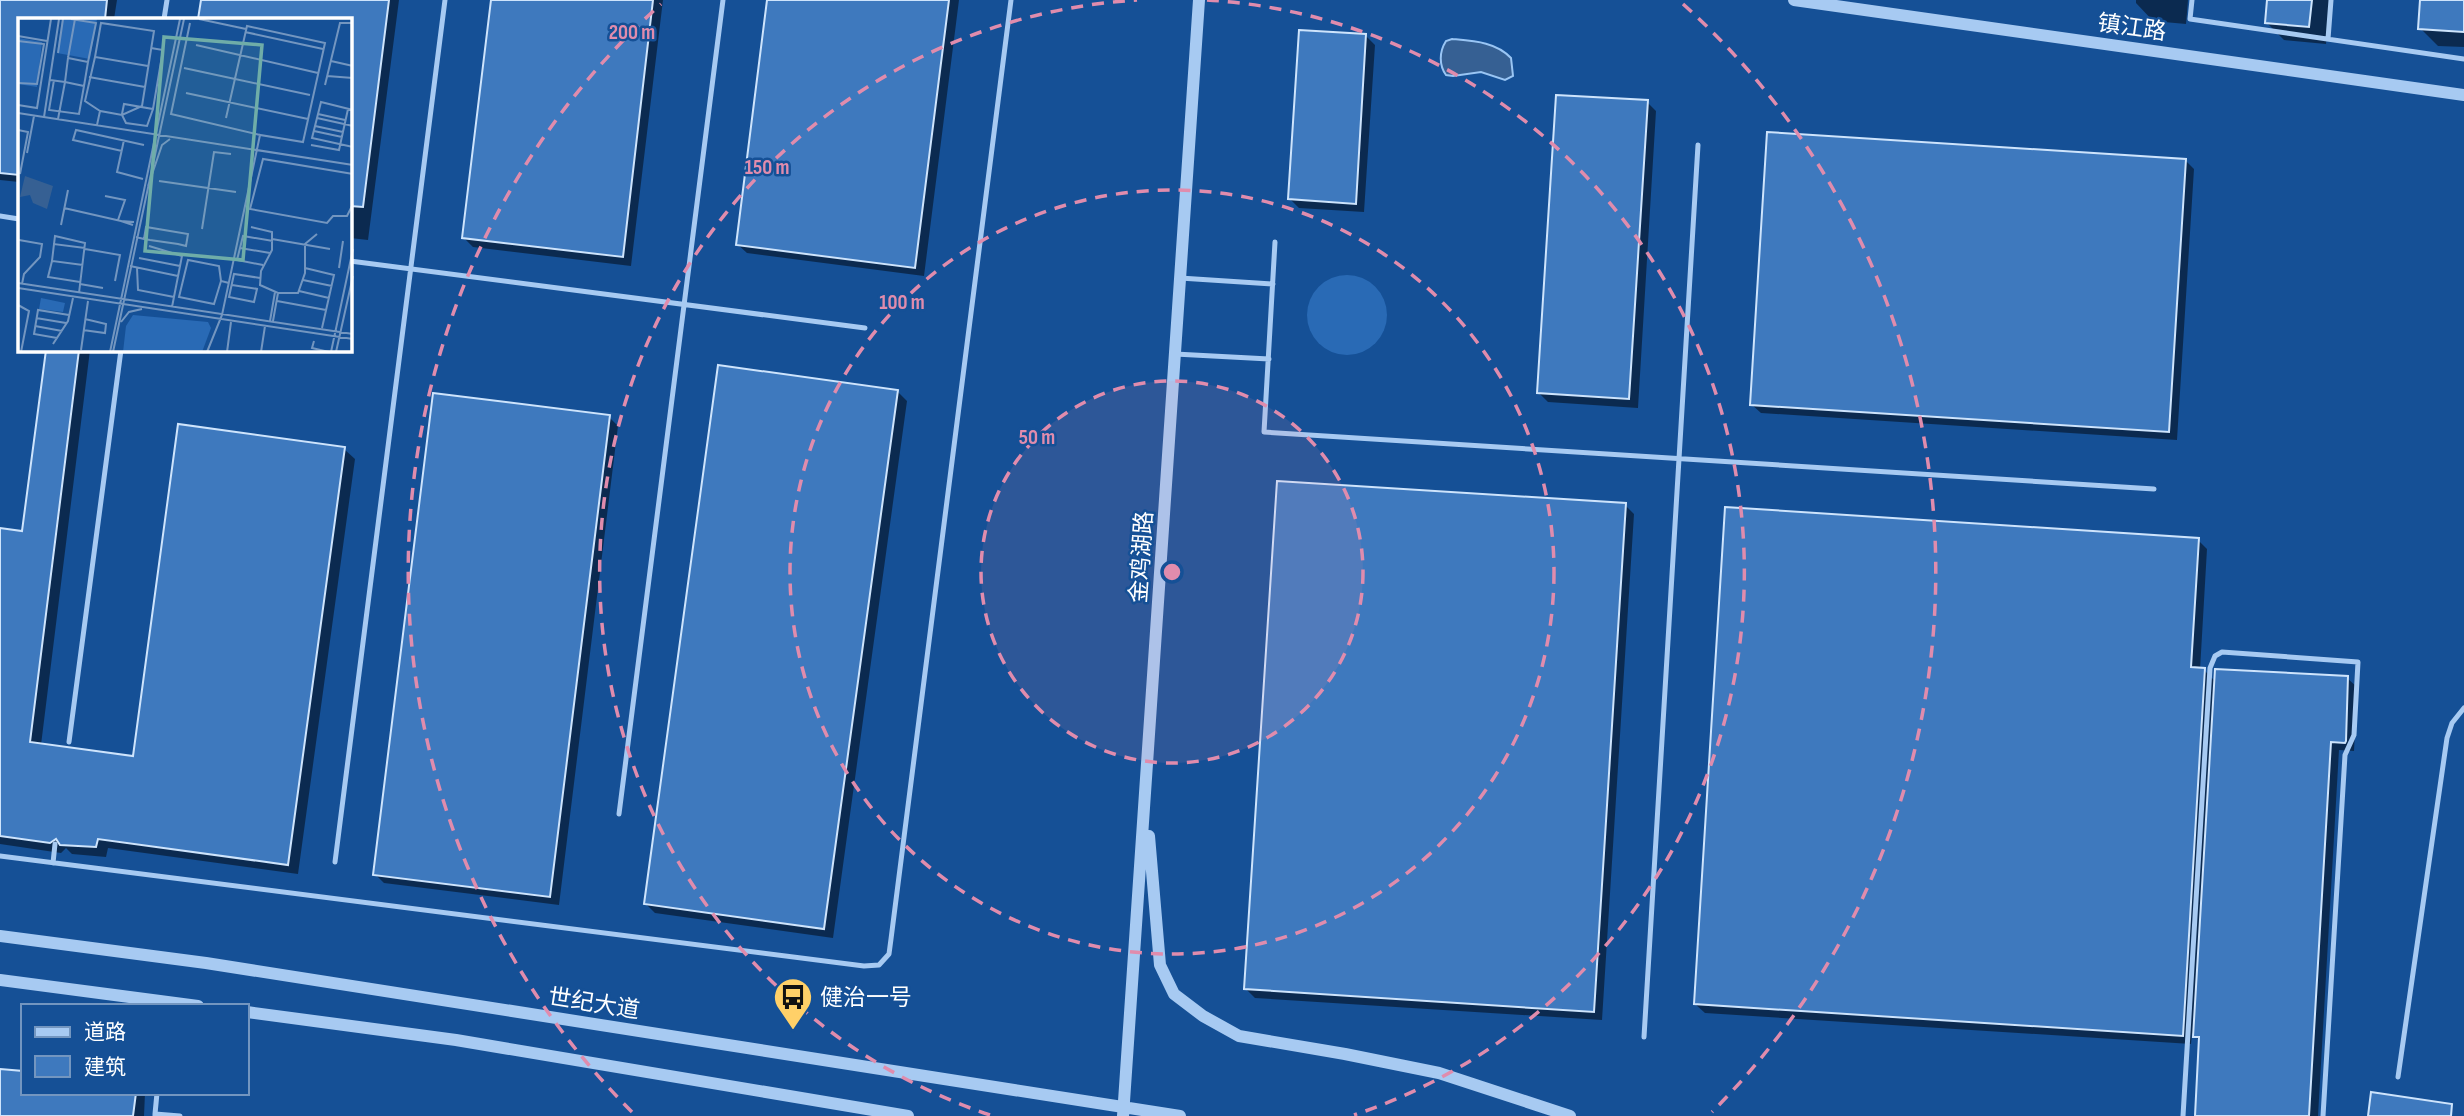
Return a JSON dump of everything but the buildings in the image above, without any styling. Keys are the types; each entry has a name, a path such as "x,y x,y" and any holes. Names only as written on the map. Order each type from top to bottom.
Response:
{"street":[{"name":"金鸡湖路","path":"1123,1112 1199,0"},
{"name":"镇江路","path":"1794,0 2464,95"},
{"path":"1145,797 1160,965 1174,995 1203,1016 1239,1036 1439,1073 1570,1116"},
{"name":"世纪大道","path":"0,936 206,962 1123,1112 1180,1116"},
{"path":"0,980 167,1004"},
{"path":"248,1012 456,1040 908,1116"}],"lane":[{"path":"164,18 167,0"},
{"path":"335,862 445,0"},
{"path":"619,814 723,0"},
{"path":"0,856 864,966 879,965 889,954 1010,0"},
{"path":"2192,0 2190,19 2464,59"},
{"path":"2328,39 2331,0"},
{"path":"1644,1037 1698,145"},
{"path":"0,216 18,219"},
{"path":"1275,242 1264,432 2154,489"},
{"path":"352,261 865,328"},
{"path":"1180,278 1273,284"},
{"path":"69,742 121,352"},
{"path":"1175,354 1269,359"},
{"path":"2183,1116 2210,668 2215,656 2222,652 2358,662 2354,735 2345,755 2323,1116"},
{"path":"2398,1077 2447,738 2452,723 2464,708"},
{"path":"53,863 55,844"},
{"path":"157,1095 155,1115 180,1116"}],"shaded area":[{"path":"1452,39 1484,43 1499,49 1511,58 1513,76 1505,80 1481,72 1446,75 1441,54 1446,41"},
{"path":"1347,275 1362,278 1375,287 1384,300 1387,315 1384,330 1375,343 1362,352 1347,355 1332,352 1319,343 1310,330 1307,315 1310,300 1319,287 1332,278"}],"place":[{"name":"健治一号","path":"793,1031"}]}
